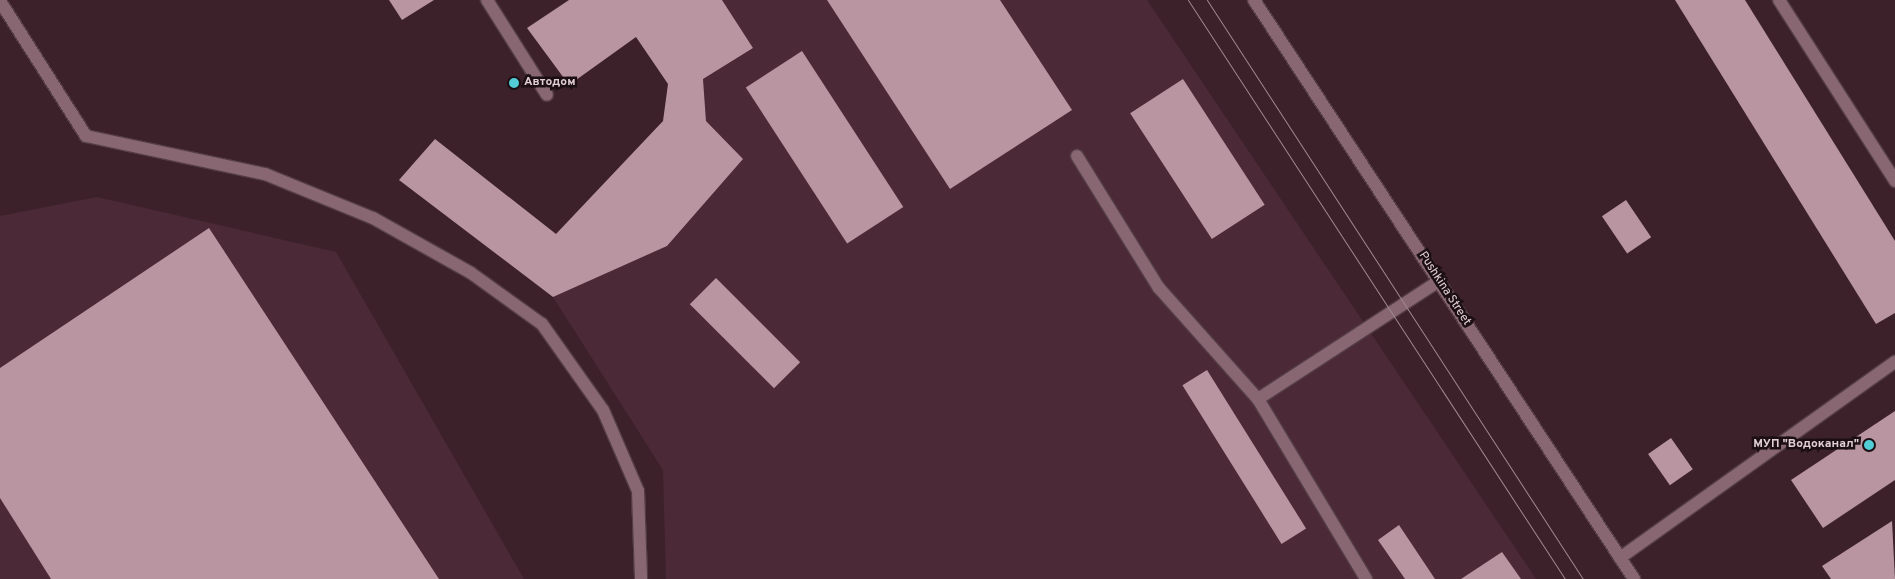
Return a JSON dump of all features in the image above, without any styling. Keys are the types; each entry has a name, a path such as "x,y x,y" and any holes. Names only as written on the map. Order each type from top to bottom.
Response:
{"street":[{"path":"487,0 547,95"},
{"name":"Pushkina Street","path":"1254,0 1634,579"},
{"path":"1779,0 1895,181"},
{"path":"0,1 86,136 265,174 364,214 471,273 542,324 602,410 638,492 641,579"},
{"path":"1077,156 1158,288 1258,399 1366,579"},
{"path":"1258,399 1439,282"},
{"path":"1620,558 1895,362"}],"shaded area":[{"path":"722,0 1147,0 1536,579 666,579 663,470 553,297 667,246 743,159 706,121 703,79 753,48"},
{"path":"97,197 336,252 524,579 0,579 0,216"}],"building":[{"path":"389,0 434,0 402,20"},
{"path":"569,0 722,0 753,48 703,79 706,121 743,159 667,246 553,297 399,180 435,139 556,234 663,121 668,84 636,37 569,85 527,28"},
{"path":"827,0 1000,0 1072,110 950,189"},
{"path":"1675,0 1745,0 1895,241 1895,313 1876,324"},
{"path":"802,51 903,207 847,243 746,87"},
{"path":"1183,79 1265,205 1212,239 1130,113"},
{"path":"1626,200 1651,237 1627,254 1602,216"},
{"path":"209,228 439,579 51,579 0,498 0,368"},
{"path":"716,278 800,362 774,388 690,304"},
{"path":"1207,370 1306,529 1282,544 1182,385"},
{"name":"МУП \"Водоканал\"","path":"1895,411 1895,480 1823,528 1791,480"},
{"path":"1671,438 1693,469 1670,485 1648,454"},
{"path":"1892,521 1895,579 1831,579 1822,566"},
{"path":"1399,525 1435,579 1405,579 1378,540"},
{"path":"1502,552 1521,579 1461,579"}],"tram line":[{"path":"1188,0 1565,579"},
{"path":"1207,0 1583,579"}],"place":[{"name":"Автодом","path":"514,83"},
{"name":"МУП \"Водоканал\"","path":"1869,445"}]}
